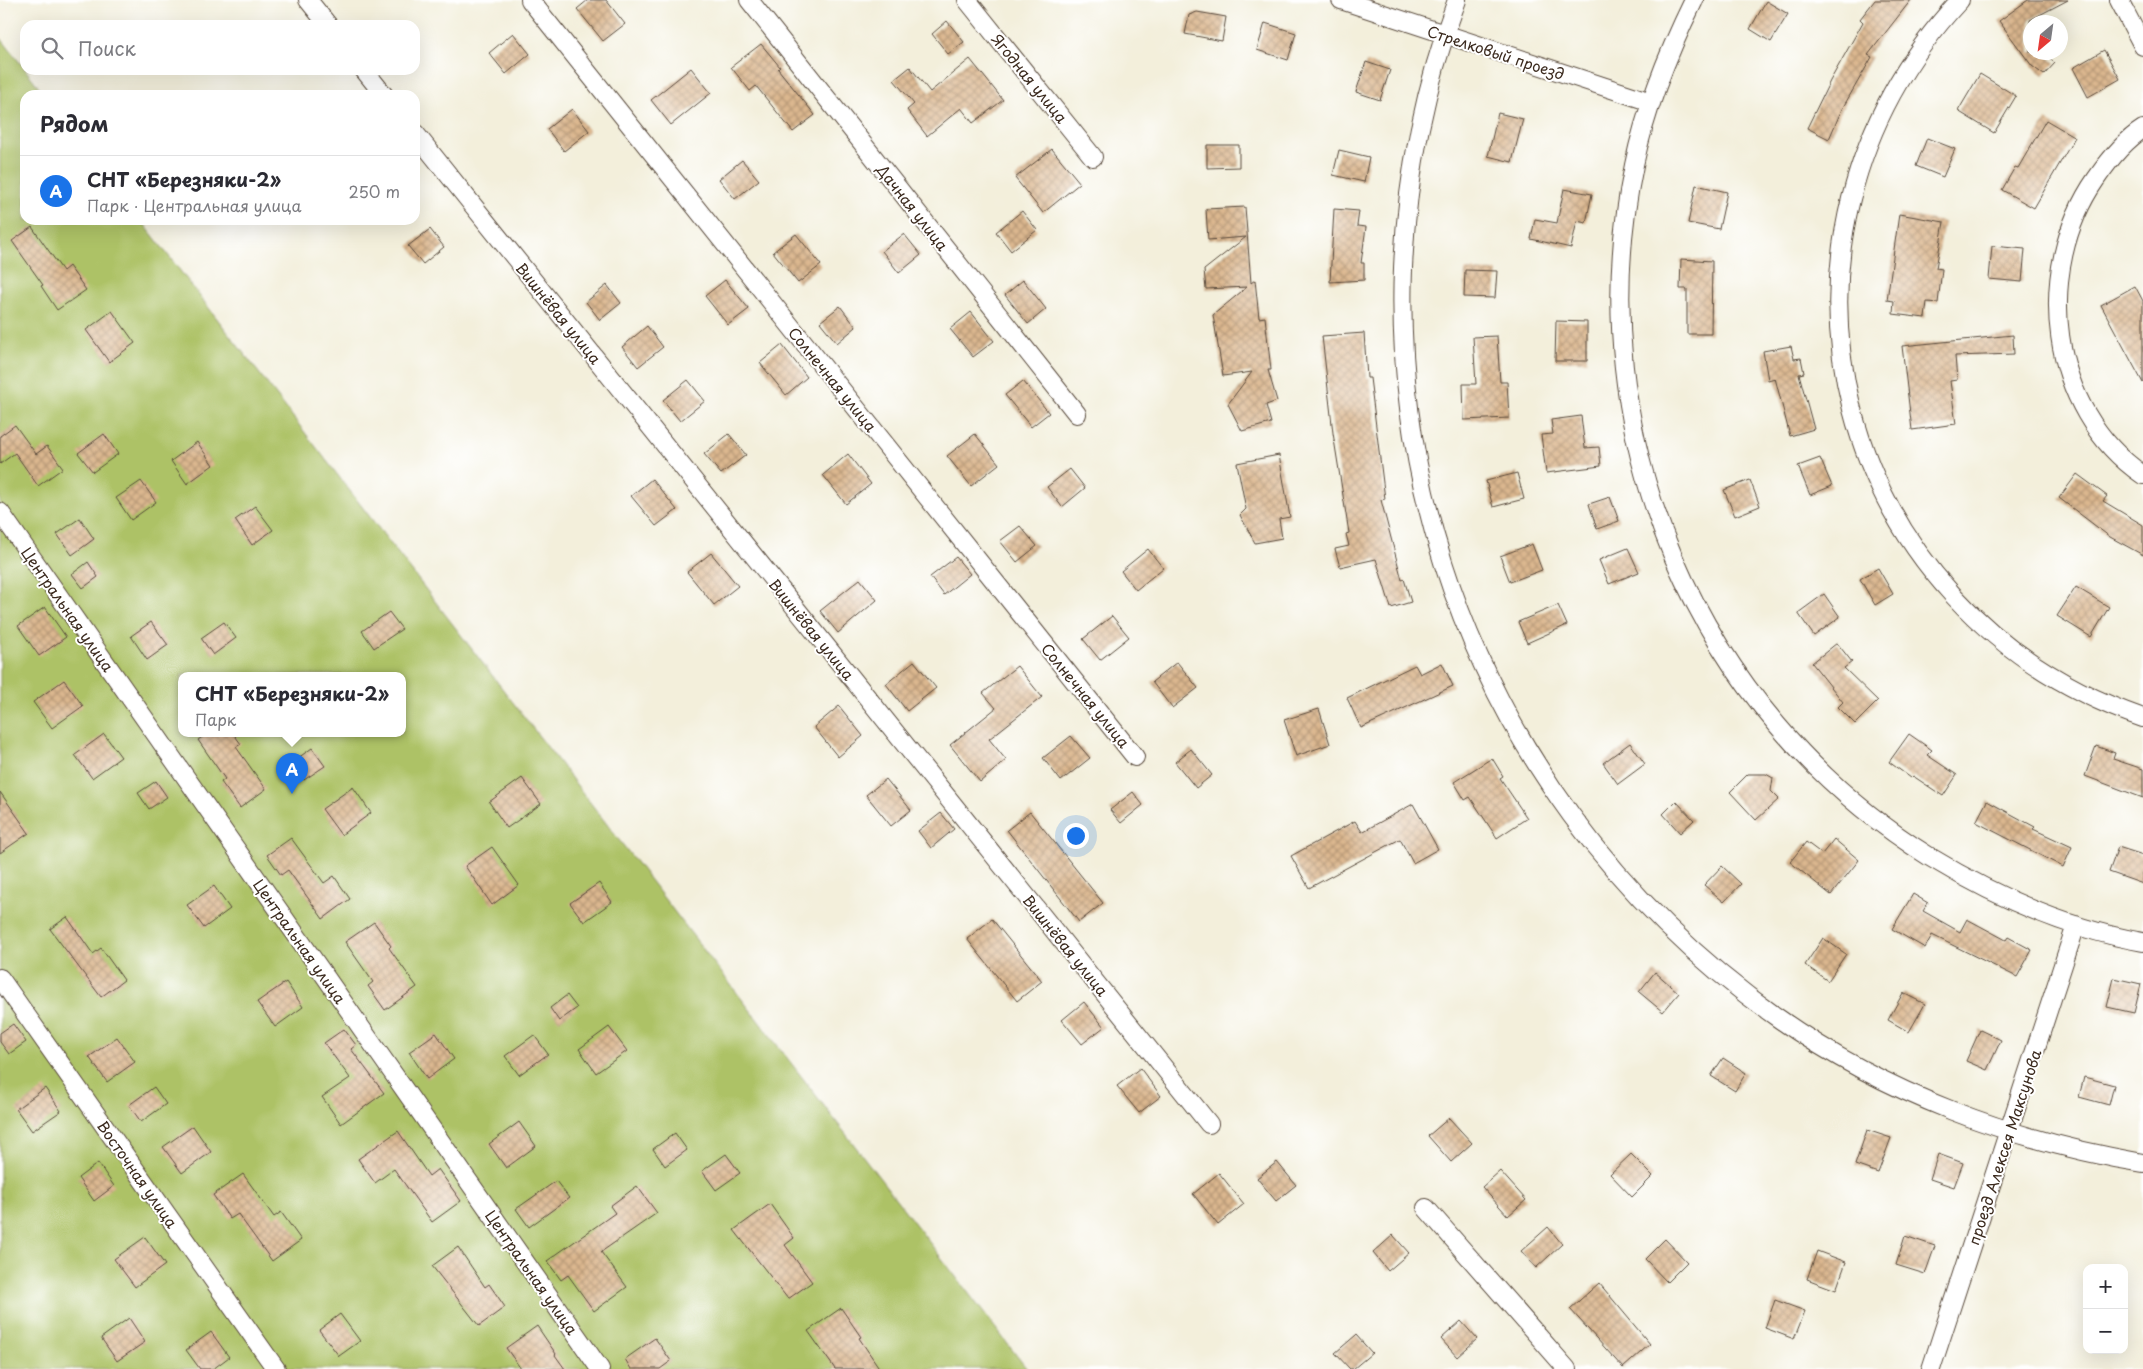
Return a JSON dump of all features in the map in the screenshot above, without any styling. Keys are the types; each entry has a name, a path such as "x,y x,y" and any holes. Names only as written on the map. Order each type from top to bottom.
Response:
{"street":[{"path":"308,0 324,20"},
{"name":"Солнечная улица","path":"530,0 1135,757"},
{"name":"Дачная улица","path":"749,0 1077,414"},
{"name":"Ягодная улица","path":"967,0 1093,156"},
{"name":"Стрелковый проезд","path":"1341,0 1443,36 1651,102"},
{"path":"1457,0 1443,36 1421,118 1407,203 1402,288 1405,374 1416,459 1436,542 1464,623 1499,702 1542,775 1592,844 1649,909 1711,967 1779,1019 1852,1064 1929,1102 2009,1132 2092,1154 2143,1163"},
{"path":"1694,0 1674,42 1651,102 1634,164 1624,228 1620,292 1622,356 1631,420 1646,482 1666,543 1693,602 1725,657 1762,709 1805,757 1852,801 1903,840 1958,874 2016,902 2076,925 2143,942"},
{"path":"1960,0 1920,48 1893,91 1874,129 1859,169 1848,210 1841,252 1839,321 1845,380 1855,422 1869,462 1891,509 1908,538 1933,573 1962,606 1993,635 2034,665 2063,683 2102,702 2143,718"},
{"path":"2119,0 2143,46"},
{"path":"368,75 380,90"},
{"path":"2143,129 2108,161 2084,196 2067,236 2058,278 2057,320 2065,362 2081,402 2104,438 2143,475"},
{"name":"Вишнёвая улица","path":"420,140 1209,1124"},
{"name":"Центральная улица","path":"0,512 600,1369"},
{"name":"проезд Алексея Максунова","path":"1931,1369 2076,925"},
{"name":"Восточная улица","path":"0,978 276,1369"},
{"path":"1426,1208 1567,1369"}],"green space":[{"path":"0,37 20,63 20,75 29,75 41,90 20,90 20,225 145,225 1027,1369 0,1369"}],"building":[{"path":"588,0 606,0 625,24 603,41 577,9"},
{"path":"1875,0 1911,0 1868,55 1872,57 1842,109 1829,139 1807,128 1830,81 1863,22 1860,19"},
{"path":"2028,0 2068,0 2040,15 2023,15 2023,54 1999,21"},
{"path":"1766,1 1788,14 1771,42 1750,29"},
{"path":"1197,12 1226,17 1222,41 1185,34 1189,15"},
{"path":"947,21 964,42 948,54 932,34"},
{"path":"1265,23 1296,33 1288,60 1257,50"},
{"path":"513,33 530,54 506,74 489,53"},
{"path":"761,44 780,67 778,69 815,115 793,132 756,86 750,91 731,67"},
{"path":"2104,50 2120,79 2088,97 2073,68"},
{"path":"970,59 1003,100 973,123 961,108 927,136 907,110 914,104 894,80 910,67 930,92"},
{"path":"2028,60 2052,60 2055,63 2044,75"},
{"path":"1366,62 1390,70 1380,100 1356,92"},
{"path":"691,68 711,93 671,125 651,100"},
{"path":"1980,74 2016,96 1994,133 1958,111"},
{"path":"572,109 589,131 564,151 547,129"},
{"path":"1498,113 1523,119 1512,162 1488,156"},
{"path":"2046,120 2075,137 2034,208 2002,190 2015,167 2018,168"},
{"path":"1927,138 1955,149 1943,177 1916,166"},
{"path":"1207,145 1239,145 1239,167 1207,168"},
{"path":"1052,149 1080,183 1043,213 1015,178"},
{"path":"1339,150 1369,157 1364,182 1333,175"},
{"path":"742,160 759,180 735,199 719,179"},
{"path":"1696,185 1727,192 1719,229 1688,223"},
{"path":"1564,189 1592,194 1586,223 1577,221 1571,248 1531,239 1535,219 1557,223"},
{"path":"1245,207 1251,283 1255,280 1259,318 1265,317 1271,370 1268,370 1277,401 1266,405 1271,423 1242,431 1228,404 1252,372 1223,376 1213,315 1247,287 1206,289 1204,270 1246,237 1208,240 1206,209"},
{"path":"1334,209 1359,211 1357,226 1366,227 1361,263 1364,263 1364,280 1330,282"},
{"path":"1022,211 1037,230 1011,251 996,232"},
{"path":"1899,214 1944,222 1936,268 1942,269 1938,303 1927,302 1925,318 1893,314 1894,301 1887,300"},
{"path":"32,227 63,271 69,266 86,290 57,310 41,286 43,285 12,241"},
{"path":"430,229 444,247 423,264 408,246"},
{"path":"796,234 821,265 798,283 773,252"},
{"path":"904,234 921,255 899,273 882,251"},
{"path":"1992,246 2025,249 2022,282 1989,279"},
{"path":"1681,259 1712,261 1711,334 1687,334 1687,289 1680,289"},
{"path":"1465,270 1497,271 1495,298 1464,297"},
{"path":"725,280 749,309 728,325 705,296"},
{"path":"1023,280 1046,309 1028,324 1005,295"},
{"path":"607,285 621,303 600,320 586,302"},
{"path":"2135,286 2143,301 2143,383 2101,305"},
{"path":"840,306 856,327 837,343 820,322"},
{"path":"112,311 135,343 109,362 86,330"},
{"path":"971,312 994,341 973,357 950,329"},
{"path":"1556,321 1587,322 1587,361 1555,361"},
{"path":"647,326 663,347 638,367 622,347"},
{"path":"1364,333 1367,378 1370,378 1385,499 1381,500 1402,580 1404,579 1411,602 1391,608 1376,559 1340,567 1335,549 1349,546 1346,534 1349,533 1333,433 1322,336"},
{"path":"2013,335 2014,354 1955,356 1957,380 1950,381 1956,424 1912,430 1902,346"},
{"path":"1497,336 1500,382 1507,382 1509,418 1464,420 1463,384 1476,384 1473,337"},
{"path":"782,345 807,377 786,395 760,363"},
{"path":"1791,346 1794,359 1801,358 1804,373 1799,374 1814,429 1790,436 1775,378 1768,380 1763,351"},
{"path":"688,380 705,401 680,421 663,400"},
{"path":"1023,381 1049,413 1031,427 1005,395"},
{"path":"1581,416 1585,448 1599,447 1601,466 1546,473 1541,435 1553,434 1551,420"},
{"path":"15,425 36,454 47,446 63,468 38,486 15,453 0,464 0,436"},
{"path":"104,434 118,454 93,472 78,453"},
{"path":"729,434 746,455 721,474 704,454"},
{"path":"975,434 999,464 971,486 947,456"},
{"path":"197,442 213,465 187,484 171,461"},
{"path":"848,454 871,484 846,504 823,475"},
{"path":"1279,455 1290,517 1279,519 1282,538 1255,543 1240,515 1246,509 1237,463"},
{"path":"1820,458 1832,486 1810,495 1798,466"},
{"path":"1070,469 1085,488 1062,507 1047,487"},
{"path":"1517,473 1524,499 1493,507 1486,481"},
{"path":"2077,474 2107,496 2103,501 2143,525 2143,555 2110,537 2059,498"},
{"path":"652,479 677,510 656,526 631,496"},
{"path":"1750,480 1760,506 1735,516 1724,490"},
{"path":"141,481 156,502 131,520 116,498"},
{"path":"1610,497 1619,521 1597,529 1589,504"},
{"path":"255,506 273,530 252,545 235,520"},
{"path":"80,518 94,539 72,555 57,534"},
{"path":"1020,526 1037,546 1017,562 1000,541"},
{"path":"1532,544 1542,570 1510,582 1500,556"},
{"path":"1628,548 1639,572 1609,584 1599,560"},
{"path":"1148,549 1163,568 1136,590 1121,571"},
{"path":"711,553 738,586 714,605 687,572"},
{"path":"956,557 970,574 944,595 930,577"},
{"path":"88,562 98,577 83,588 72,574"},
{"path":"1878,568 1893,594 1875,605 1860,579"},
{"path":"860,579 877,600 838,633 820,611"},
{"path":"2076,587 2109,607 2091,637 2057,616"},
{"path":"1824,594 1840,617 1814,636 1798,613"},
{"path":"1558,605 1567,625 1527,643 1518,622"},
{"path":"45,607 66,637 39,656 18,626"},
{"path":"389,612 402,629 374,648 362,631"},
{"path":"1112,616 1129,637 1100,660 1083,639"},
{"path":"151,622 168,645 147,660 131,636"},
{"path":"224,622 236,638 213,655 201,638"},
{"path":"1837,643 1852,662 1844,668 1878,701 1855,724 1838,707 1843,702 1812,663"},
{"path":"914,661 936,688 907,711 886,684"},
{"path":"1177,662 1198,688 1172,708 1152,682"},
{"path":"1442,663 1453,686 1361,728 1347,698 1415,665 1420,674"},
{"path":"1017,666 1042,697 989,739 1006,760 980,782 950,745 996,708 983,693"},
{"path":"64,680 83,706 52,728 33,702"},
{"path":"839,706 863,736 838,757 814,727"},
{"path":"1319,709 1330,744 1296,756 1284,720"},
{"path":"104,734 121,757 92,778 75,755"},
{"path":"1909,734 1932,750 1927,755 1957,775 1943,796 1913,776 1911,778 1889,762"},
{"path":"1071,736 1090,758 1061,781 1043,758"},
{"path":"202,737 236,737 241,744 236,747 266,789 240,808 221,782 225,779 198,740"},
{"path":"1630,743 1645,764 1618,784 1603,763"},
{"path":"2096,746 2115,753 2113,759 2143,769 2143,798 2085,776"},
{"path":"312,748 325,766 304,780 291,763"},
{"path":"1191,749 1212,775 1196,788 1175,762"},
{"path":"1492,758 1503,776 1500,778 1527,818 1497,838 1470,797 1465,800 1454,782"},
{"path":"1748,774 1766,774 1773,778 1771,791 1779,799 1756,820 1730,792"},
{"path":"522,778 541,804 507,828 489,802"},
{"path":"886,779 911,810 891,826 866,795"},
{"path":"156,781 167,797 149,809 138,793"},
{"path":"353,787 371,813 341,835 322,809"},
{"path":"0,792 29,833 0,853"},
{"path":"1133,792 1143,805 1121,823 1110,810"},
{"path":"1676,801 1694,820 1680,833 1663,814"},
{"path":"1987,801 2035,827 2033,829 2072,847 2063,867 1976,822"},
{"path":"1413,804 1438,849 1413,863 1400,839 1309,888 1291,856 1355,821 1362,832"},
{"path":"1030,812 1103,903 1079,922 1007,830"},
{"path":"941,813 954,829 931,848 918,831"},
{"path":"291,838 324,883 334,876 350,899 323,919 288,870 281,875 267,855"},
{"path":"1834,839 1859,860 1831,895 1790,862 1806,842 1822,854"},
{"path":"492,847 519,885 492,905 465,866"},
{"path":"2118,847 2143,855 2143,884 2109,872"},
{"path":"1722,866 1741,884 1724,902 1704,885"},
{"path":"599,883 612,902 584,922 570,903"},
{"path":"214,886 230,909 204,928 187,905"},
{"path":"1913,894 1928,903 1923,911 1960,932 1967,919 2006,940 2008,937 2032,950 2017,977 1932,935 1925,948 1892,929"},
{"path":"67,917 93,954 101,948 124,980 101,997 50,929"},
{"path":"992,919 1042,981 1017,1001 967,939"},
{"path":"374,922 391,946 389,948 417,987 385,1010 368,986 373,982 345,942"},
{"path":"1823,938 1846,954 1828,981 1805,965"},
{"path":"1655,972 1679,993 1663,1012 1639,992"},
{"path":"2114,978 2141,984 2134,1013 2107,1007"},
{"path":"286,982 303,1007 275,1027 257,1002"},
{"path":"1903,993 1925,1004 1909,1032 1888,1020"},
{"path":"567,995 577,1008 559,1021 550,1008"},
{"path":"1084,1002 1104,1027 1082,1044 1062,1020"},
{"path":"13,1024 26,1042 9,1054 0,1042 0,1033"},
{"path":"609,1027 627,1051 596,1073 579,1049"},
{"path":"344,1029 356,1045 351,1049 384,1093 341,1124 322,1097 350,1078 324,1043"},
{"path":"1980,1030 2001,1040 1987,1070 1966,1061"},
{"path":"436,1033 454,1059 427,1079 409,1052"},
{"path":"534,1035 548,1054 519,1075 505,1056"},
{"path":"117,1037 135,1062 107,1082 89,1057"},
{"path":"1723,1058 1746,1073 1735,1091 1711,1076"},
{"path":"1140,1068 1161,1096 1139,1113 1117,1086"},
{"path":"2084,1077 2114,1085 2109,1105 2079,1097"},
{"path":"154,1087 166,1104 141,1122 129,1105"},
{"path":"45,1088 61,1111 32,1131 16,1109"},
{"path":"1449,1118 1472,1143 1451,1162 1428,1136"},
{"path":"519,1122 536,1146 506,1168 489,1144"},
{"path":"193,1126 211,1152 182,1173 163,1147"},
{"path":"1867,1130 1891,1138 1878,1173 1855,1165"},
{"path":"398,1131 429,1176 438,1169 461,1201 432,1222 394,1169 375,1183 358,1159"},
{"path":"675,1133 687,1150 665,1166 653,1149"},
{"path":"726,1154 740,1173 716,1190 702,1171"},
{"path":"1631,1154 1653,1176 1632,1197 1610,1174"},
{"path":"1938,1154 1963,1163 1954,1187 1930,1179"},
{"path":"1277,1162 1296,1185 1276,1201 1257,1178"},
{"path":"98,1163 114,1186 94,1201 78,1178"},
{"path":"1500,1171 1526,1200 1508,1216 1482,1187"},
{"path":"1219,1173 1244,1204 1218,1225 1193,1194"},
{"path":"243,1174 274,1217 281,1212 301,1240 272,1261 238,1214 230,1219 213,1195"},
{"path":"556,1181 569,1198 529,1227 516,1209"},
{"path":"637,1186 657,1213 601,1252 627,1287 594,1311 568,1275 561,1280 547,1261 615,1213 610,1206"},
{"path":"770,1204 794,1238 785,1245 812,1282 788,1299 734,1230"},
{"path":"1548,1227 1562,1244 1536,1268 1521,1251"},
{"path":"1393,1235 1409,1253 1388,1271 1373,1253"},
{"path":"1905,1236 1935,1246 1925,1274 1896,1265"},
{"path":"145,1237 165,1265 135,1287 114,1259"},
{"path":"1665,1239 1687,1262 1667,1282 1645,1259"},
{"path":"458,1247 485,1287 489,1284 505,1307 479,1326 432,1266"},
{"path":"1817,1251 1846,1262 1836,1290 1807,1279"},
{"path":"1599,1283 1650,1344 1623,1368 1570,1309"},
{"path":"1775,1300 1805,1311 1794,1339 1765,1328"},
{"path":"841,1308 880,1369 835,1369 808,1331"},
{"path":"340,1314 360,1341 339,1356 319,1330"},
{"path":"129,1318 145,1342 117,1361 101,1338"},
{"path":"1461,1321 1477,1339 1457,1357 1441,1339"},
{"path":"537,1326 565,1369 521,1369 506,1348"},
{"path":"211,1332 229,1357 213,1369 200,1369 186,1350"},
{"path":"1356,1335 1372,1353 1353,1369 1350,1369 1335,1353"},
{"path":"655,1338 671,1361 660,1369 631,1369 625,1359"}],"place":[{"name":"СНТ «Березняки-2»","path":"292,794"}]}
